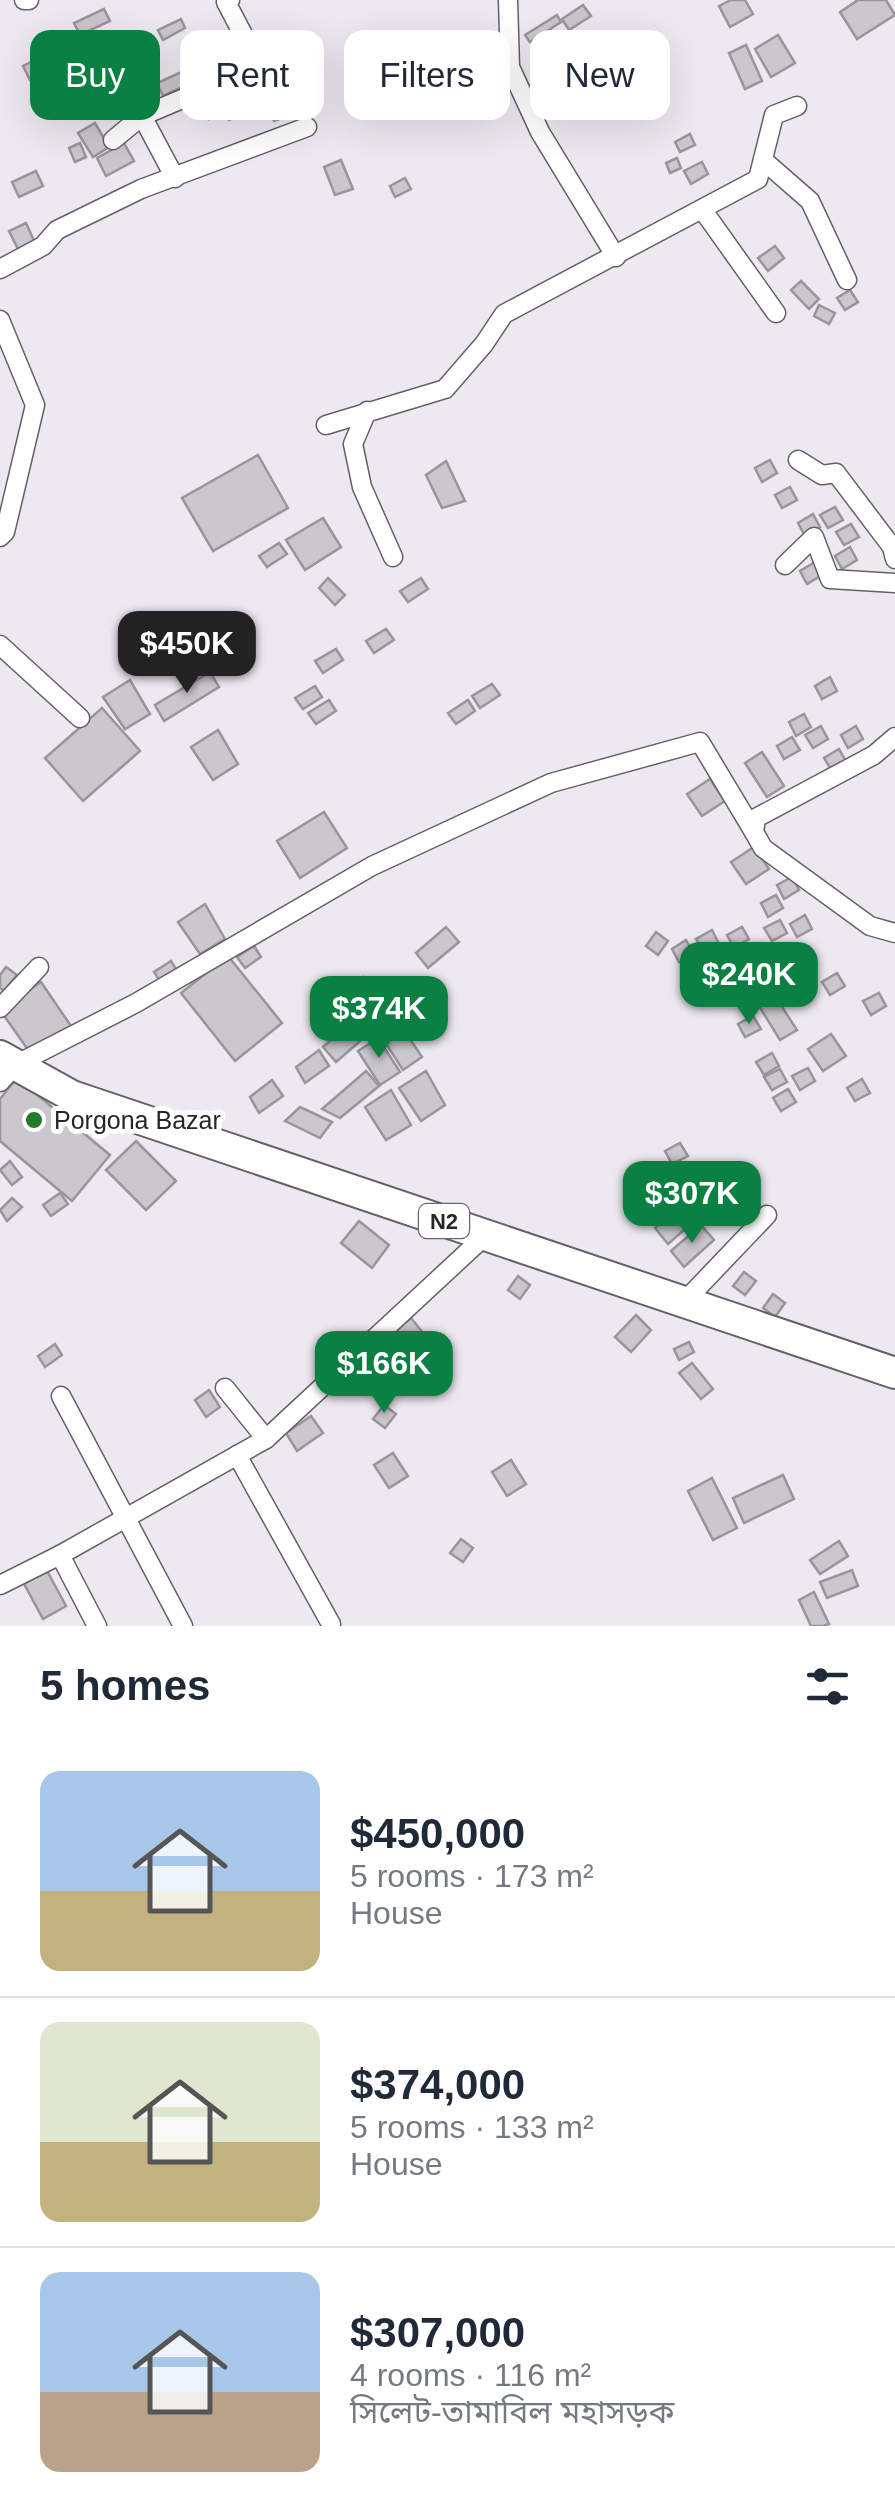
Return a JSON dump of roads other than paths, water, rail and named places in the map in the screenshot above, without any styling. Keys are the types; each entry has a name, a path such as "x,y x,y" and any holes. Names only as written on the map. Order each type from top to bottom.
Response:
{"highway":[{"name":"N2","path":"5,1068 72,1096 895,1373"}],"street":[{"path":"160,108 229,79 243,90 266,78 226,2 230,0"},
{"path":"508,0 510,66 540,132 616,257"},
{"path":"326,425 445,389 504,314 758,179 774,116 797,106"},
{"path":"113,140 137,120"},
{"path":"144,120 174,178"},
{"path":"0,269 42,246 57,230 141,189 308,127"},
{"path":"763,160 810,201 848,280"},
{"path":"702,208 776,314"},
{"path":"0,320 35,405 5,532 0,538"},
{"path":"366,412 353,444 362,487 393,558"},
{"path":"798,460 822,475 836,473 894,549"},
{"path":"785,566 814,536 830,579 895,584"},
{"path":"0,646 80,718"},
{"path":"754,832 756,818 874,755 895,738"},
{"path":"5,1068 136,1003 372,866 551,782 700,742 763,848 870,926 895,933"},
{"path":"0,1008 39,967"},
{"path":"684,1302 766,1214"},
{"path":"0,1585 266,1439 486,1235"},
{"path":"226,1388 266,1439"},
{"path":"61,1396 183,1626"},
{"path":"237,1455 331,1624"},
{"path":"60,1555 96,1626"}],"place":[{"name":"Porgona Bazar","path":"34,1120"}]}
